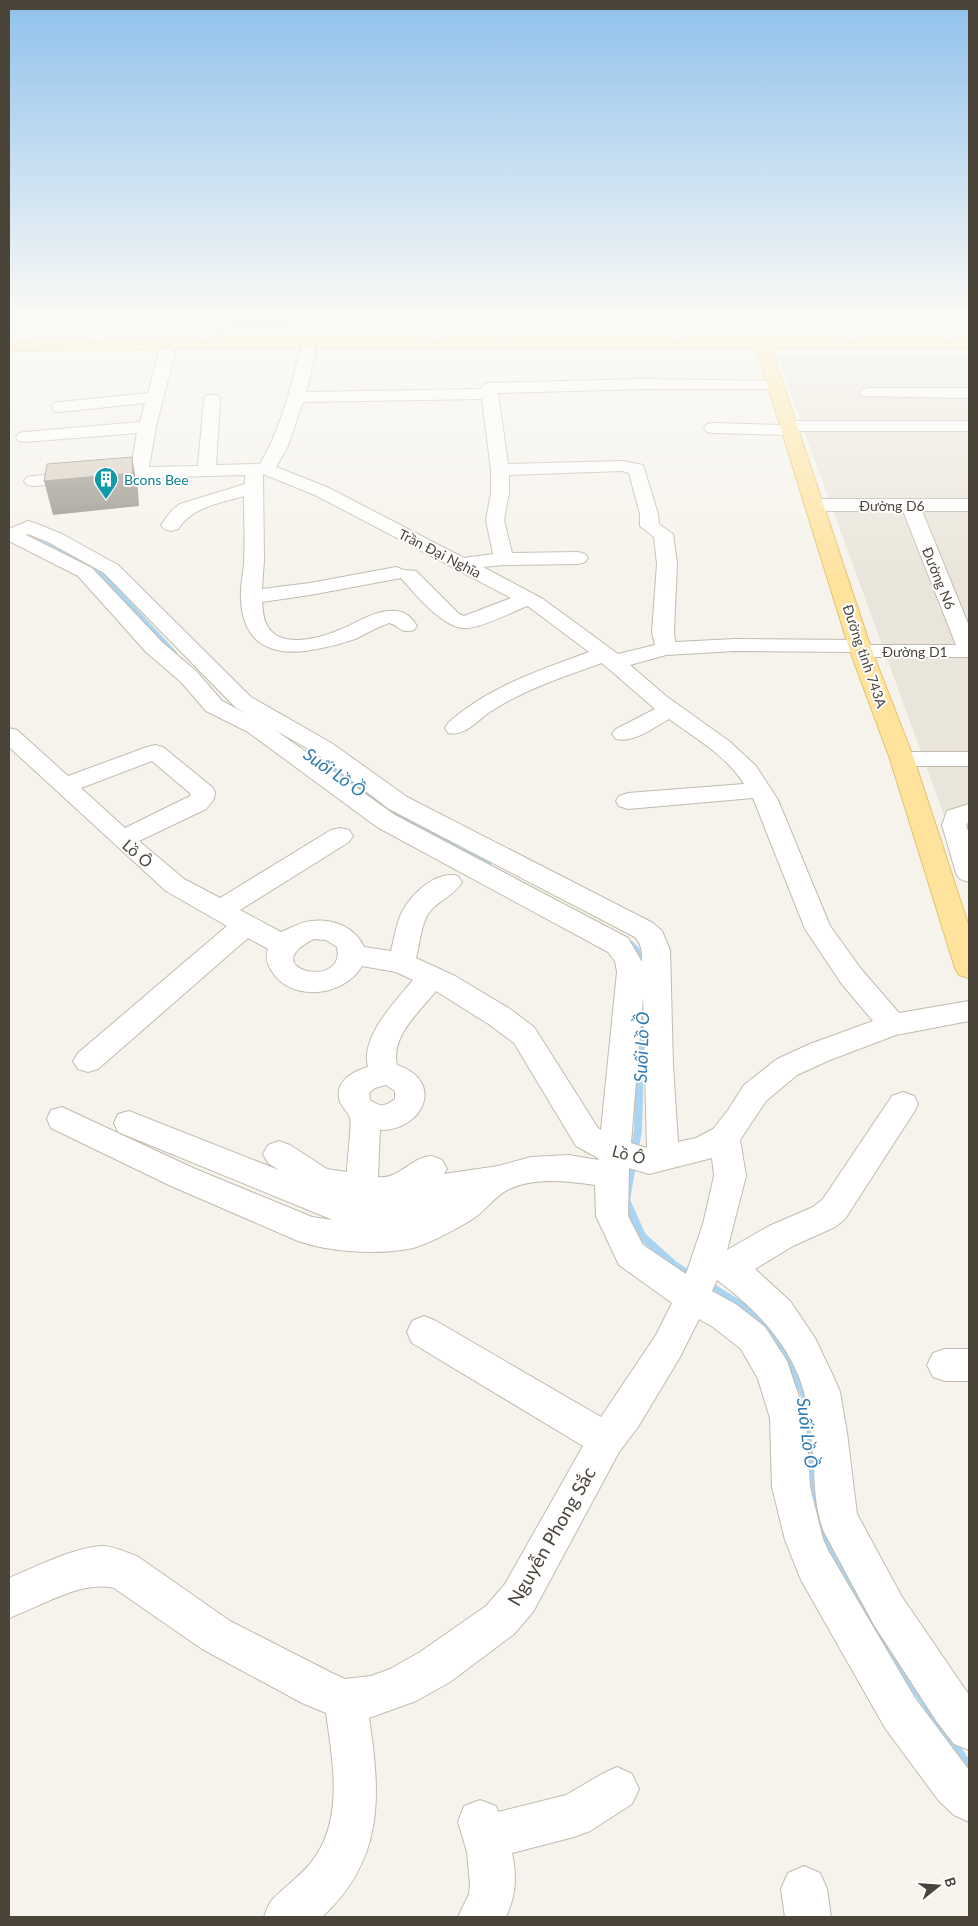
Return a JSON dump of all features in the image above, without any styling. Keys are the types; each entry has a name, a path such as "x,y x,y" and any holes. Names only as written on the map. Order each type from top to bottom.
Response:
{"main road":[{"name":"Đường tỉnh 743A","path":"783,408 861,648 902,759 957,892 969,968"}],"street":[{"path":"139,473 152,408"},
{"path":"207,470 211,408"},
{"path":"294,408 284,435 258,475 251,597 252,613 258,628 265,637 282,646 296,647 345,636 385,618 397,617 407,626"},
{"path":"491,408 500,470 500,493 496,520 504,559"},
{"path":"875,408 883,426"},
{"path":"713,428 969,426"},
{"path":"25,437 147,427"},
{"path":"500,470 622,466 637,469 650,514 650,526 663,534 667,564 663,632 666,649"},
{"path":"47,485 139,473 207,470 258,475"},
{"path":"171,525 178,514 187,508 258,475"},
{"name":"Trần Đại Nghĩa","path":"258,475 321,491 527,599 564,622 670,710 721,746 748,771 760,790 788,852 818,928 851,976 893,1025"},
{"name":"Đường N6","path":"910,504 969,651"},
{"name":"Đường D6","path":"814,505 969,505"},
{"path":"634,1160 631,972 628,959 618,945 386,821 256,727 214,706 189,677 170,646 111,569 55,538 28,527 11,535 85,572 108,599 170,646 243,702 325,749 398,803 644,930 652,938 656,950 658,1066 634,1160 612,1216 631,1255 750,1285 778,1312 804,1349 822,1392 791,1487 804,1540 816,1566 900,1713 954,1786 969,1800"},
{"path":"463,564 504,559 578,558"},
{"path":"251,597 402,574 452,618 461,622 468,622 527,599"},
{"path":"456,728 476,710 495,700 609,658 666,649 735,645 861,648"},
{"name":"Đường D1","path":"861,648 969,651"},
{"path":"624,734 670,710"},
{"name":"Lồ Ô","path":"9,735 175,885 219,911 285,944"},
{"path":"64,786 155,752 203,792 202,799 197,803 122,839"},
{"path":"902,759 969,759"},
{"path":"628,801 760,790"},
{"path":"969,812 956,817 954,825 969,873"},
{"path":"219,911 340,836"},
{"path":"401,963 414,915 422,903 449,882"},
{"path":"88,1061 246,925"},
{"path":"310,930 334,932 343,936 350,943 353,955 348,968 339,975 329,980 304,982 289,975 280,964 279,956 285,944 299,934 310,930"},
{"name":"Lồ Ô","path":"353,955 401,963 432,977 500,1017 524,1035 574,1120 587,1137 634,1160 704,1148 724,1138 740,1119 755,1093 787,1067 820,1052 893,1025 969,1011"},
{"path":"384,1072 380,1062 380,1051 386,1035 432,977"},
{"path":"384,1072 398,1076 408,1084 410,1096 406,1107 394,1115 373,1116 356,1106 353,1094 358,1083 370,1075 384,1072"},
{"path":"706,1275 781,1236 824,1217 834,1209 903,1104"},
{"path":"372,1190 373,1116"},
{"path":"62,1119 182,1177 310,1231 366,1238 409,1235 462,1209 498,1179"},
{"path":"129,1122 335,1207 370,1215 398,1211 448,1186 498,1179 531,1170 569,1168 634,1160"},
{"name":"Nguyễn Phong Sắc","path":"9,1598 62,1576 101,1565 123,1570 216,1635 316,1688 345,1700 371,1697 400,1686 435,1667 500,1620 519,1598 606,1440 625,1415 668,1346 706,1275 730,1176 724,1138"},
{"path":"279,1154 320,1181 372,1190 392,1190 431,1169"},
{"path":"424,1332 606,1440"},
{"path":"811,1430 844,1532 888,1611 952,1707 969,1729"},
{"path":"287,1917 317,1891 335,1868 347,1847 355,1812 357,1782 345,1700"},
{"path":"480,1917 490,1902 493,1872 483,1830 574,1815 617,1789"}],"shaded area":[{"path":"796,408 969,408 969,884"}],"building":[{"path":"132,457 133,473 44,481 47,464"}],"waterway":[{"name":"Suối Lồ Ồ","path":"28,536 94,566 175,654"},
{"name":"Suối Lồ Ồ","path":"317,760 393,812 488,864"},
{"name":"Suối Lồ Ồ","path":"624,938 637,950 641,968"},
{"name":"Suối Lồ Ồ","path":"640,1064 642,991"},
{"name":"Suối Lồ Ồ","path":"640,1063 638,1130 626,1200 642,1236 674,1265 693,1277"},
{"name":"Suối Lồ Ồ","path":"706,1284 749,1310 783,1348 805,1396 810,1447"},
{"name":"Suối Lồ Ồ","path":"810,1446 818,1522 882,1639 969,1767"}],"place":[{"name":"Bcons Bee","path":"106,500"}]}
